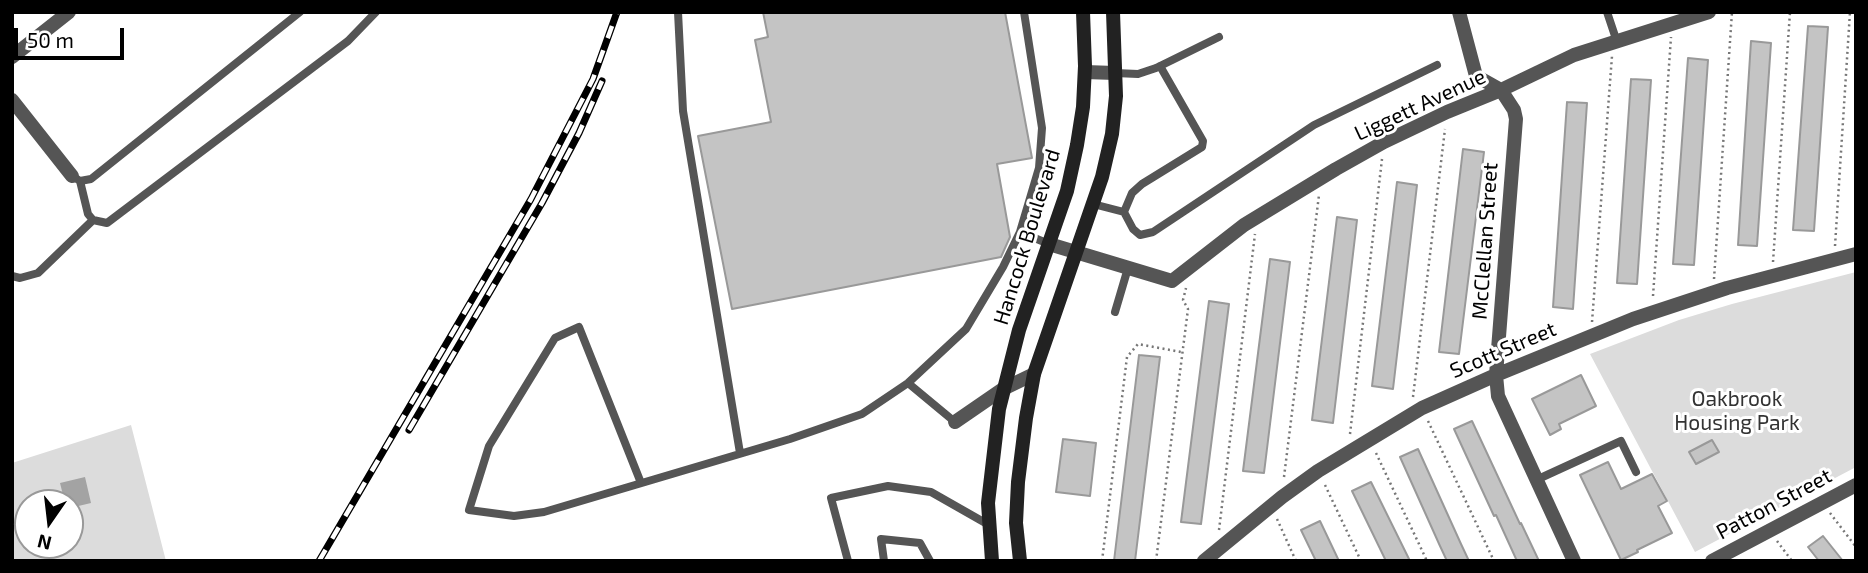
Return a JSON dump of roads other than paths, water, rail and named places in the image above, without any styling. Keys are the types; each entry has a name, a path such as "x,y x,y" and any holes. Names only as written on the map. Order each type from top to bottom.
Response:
{"street":[{"path":"12,57 69,12"},
{"name":"Hancock Boulevard","path":"992,561 988,503 1003,389 1019,330 1067,191 1077,145 1085,72 1083,12"},
{"path":"1020,561 1016,523 1018,482 1034,374 1102,177 1112,134 1116,96 1113,12"},
{"name":"McClellan Street","path":"1459,12 1476,76 1501,90 1514,110 1516,119 1496,375 1499,396 1574,561"},
{"name":"Liggett Avenue","path":"1128,268 1172,281 1244,225 1384,142 1574,55 1709,12"},
{"path":"1085,72 1115,73"},
{"path":"12,100 76,179"},
{"path":"1049,244 1128,268"},
{"name":"Scott Street","path":"1204,561 1318,471 1416,411 1496,375 1651,313 1773,275 1856,254"},
{"path":"955,422 1003,389 1034,374"},
{"name":"Patton Street","path":"1712,561 1856,485"}],"lane":[{"path":"300,12 91,179 76,179 88,214 93,220 107,223 348,41 376,12"},
{"path":"678,12 683,111 740,453"},
{"path":"641,483 579,327 555,338 489,446 469,510 514,516 544,512 790,439 862,414 908,383 966,329 1003,267 1020,232 1038,169 1042,128 1024,12"},
{"path":"1607,12 1615,42"},
{"path":"1115,73 1138,74 1219,37"},
{"path":"1093,204 1124,212 1133,229 1140,235 1153,232 1314,125 1437,65"},
{"path":"1124,212 1132,193 1142,184 1202,147 1203,141 1160,66"},
{"path":"12,276 20,278 38,273 93,220"},
{"path":"1020,232 1049,244"},
{"path":"1115,312 1128,268"},
{"path":"908,383 955,422"},
{"path":"1536,480 1621,441 1636,472"},
{"path":"848,561 831,498 888,486 931,492 989,526"},
{"path":"884,561 881,539 920,543 930,561"}],"railway":[{"path":"319,561 531,199 593,79 617,12"},
{"path":"409,430 542,203 579,133 602,81"}],"park label":[{"name":"Oakbrook Housing Park","path":"1737,411"}]}
